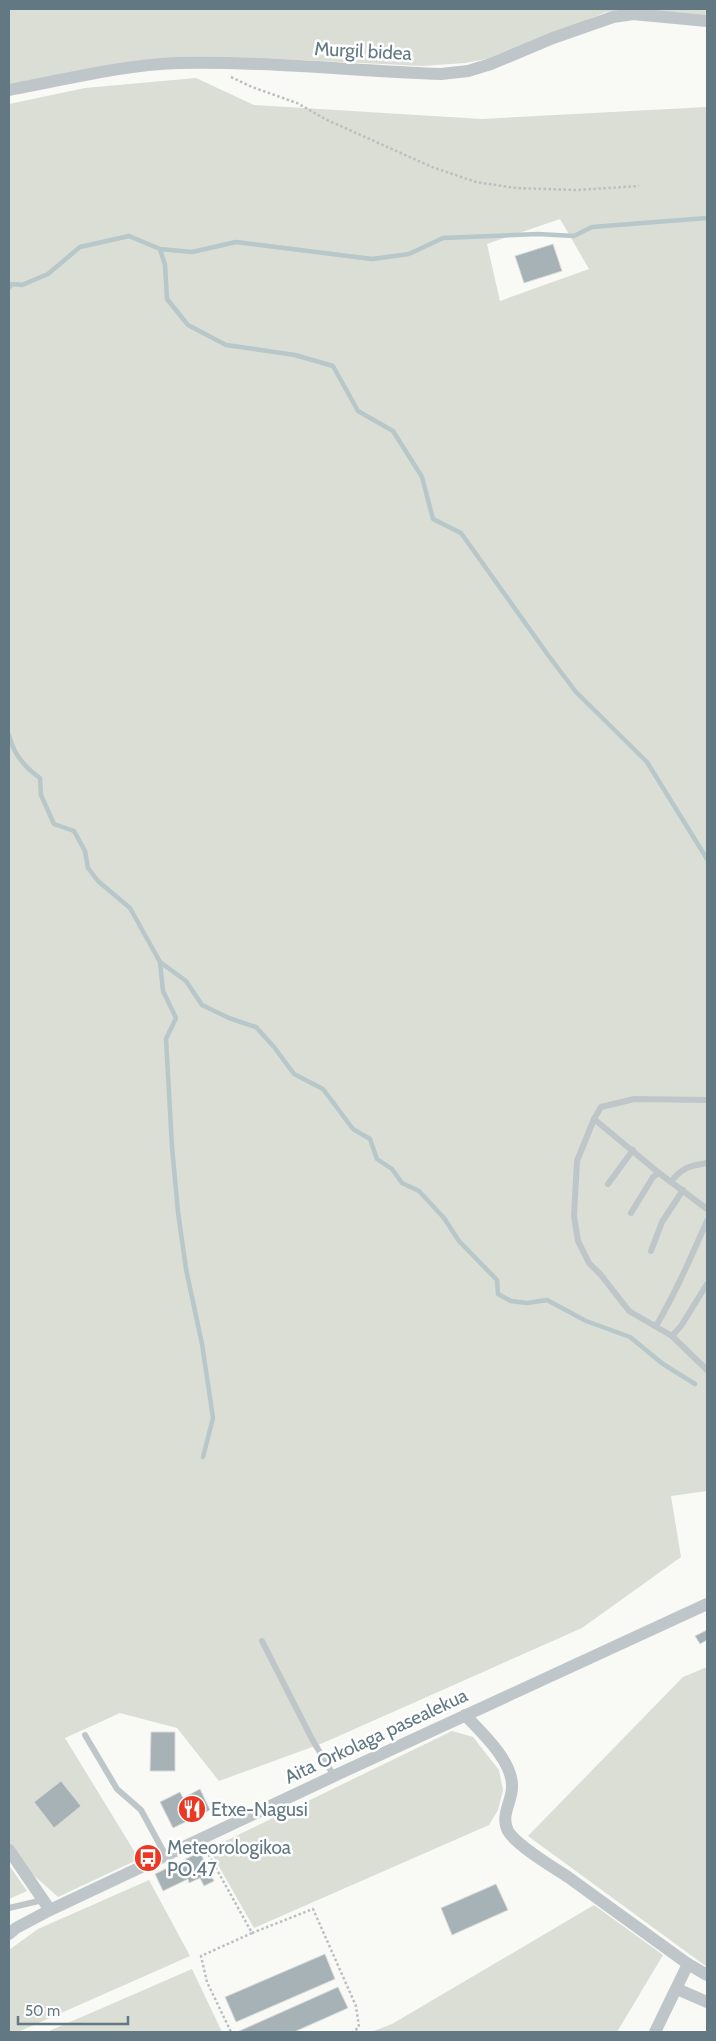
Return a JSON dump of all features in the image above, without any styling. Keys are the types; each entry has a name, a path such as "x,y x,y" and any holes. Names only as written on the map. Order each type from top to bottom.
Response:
{"street":[{"name":"Murgil bidea","path":"9,90 145,65 178,63 254,64 441,74 468,71 491,64 553,38 613,17 633,14 707,21"},
{"name":"Aita Orkolaga pasealekua","path":"9,1934 46,1905 166,1856 334,1776 707,1604"},
{"path":"466,1715 505,1762 510,1772 512,1784 511,1797 506,1807 505,1820 508,1830 532,1852 688,1964 707,1975"},
{"path":"11,1856 46,1905"},
{"path":"654,2032 688,1964"},
{"path":"677,1989 707,2002"}],"lane":[{"path":"707,1100 634,1099 601,1106 577,1161 574,1216 578,1241 589,1263 629,1310 672,1336 707,1370"},
{"path":"594,1119 659,1173 707,1209"},
{"path":"608,1184 633,1150"},
{"path":"671,1182 679,1172 691,1165 707,1162"},
{"path":"631,1212 653,1177 659,1173"},
{"path":"651,1251 662,1222 683,1190"},
{"path":"656,1326 679,1286 685,1267 707,1222"},
{"path":"672,1336 681,1326 707,1284"},
{"path":"262,1641 312,1739 334,1776"},
{"path":"85,1736 117,1789 140,1810 166,1856"},
{"path":"9,1908 46,1905"}],"path":[{"path":"228,76 252,88 297,103 327,120 432,167 476,182 516,188 577,190 639,186"},
{"path":"201,1840 252,1933"},
{"path":"231,2032 207,1982 201,1956 313,1909 356,2006 359,2027 353,2032"}],"shaded area":[{"path":"9,9 632,9 606,12 498,57 465,63 422,66 261,58 153,59 9,84"},
{"path":"639,9 707,9 707,14 704,15"},
{"path":"196,78 254,105 482,119 707,107 707,1491 671,1496 681,1557 582,1628 323,1743 219,1781 177,1728 120,1713 65,1738 139,1859 58,1897 30,1872 9,1842 9,104 85,88","holes":["560,219 589,269 500,301 487,244"]},
{"path":"707,1667 707,1967 528,1836 683,1677"},
{"path":"452,1731 473,1737 499,1770 503,1790 498,1810 489,1825 254,1928 209,1849"},
{"path":"9,1865 27,1891 9,1899"},
{"path":"149,1880 190,1956 18,2032 9,2032 9,1950 38,1929"},
{"path":"594,1905 663,1955 617,2032 371,2032 392,2024"},
{"path":"192,1969 222,2032 47,2032"}],"building":[{"path":"553,244 562,271 524,283 515,256"},
{"path":"707,1630 707,1640 700,1644 695,1636"},
{"path":"151,1732 175,1732 175,1771 150,1771"},
{"path":"61,1781 81,1806 54,1828 34,1802"},
{"path":"200,1789 210,1810 173,1828 160,1802 180,1792 183,1798"},
{"path":"200,1852 214,1881 204,1886 200,1878 189,1883 188,1879 163,1891 155,1874"},
{"path":"496,1884 508,1910 452,1935 441,1908"},
{"path":"325,1954 335,1979 236,2022 225,1997"},
{"path":"338,1987 348,2008 294,2032 237,2032"}],"waterway":[{"path":"9,288 12,284 22,285 48,274 80,247 129,236 160,249 192,252 236,242 372,259 409,254 443,238 538,234 574,236 592,227 707,218"},
{"path":"160,249 165,265 167,299 188,325 226,345 295,355 333,366 358,411 393,431 422,477 433,519 461,533 576,692 647,762 707,859"},
{"path":"9,735 13,748 20,759 40,778 41,795 54,824 74,831 85,851 88,868 98,881 130,908 160,962 186,981 202,1005 229,1018 256,1027 294,1074 323,1089 353,1129 370,1139 377,1159 392,1169 402,1183 419,1191 444,1218 459,1241 497,1280 498,1294 511,1301 527,1303 547,1300 586,1321 630,1337 663,1364 695,1384"},
{"path":"160,962 163,991 176,1018 166,1039 178,1212 186,1269 202,1344 213,1418 203,1457"}],"place":[{"name":"Etxe-Nagusi","path":"192,1809"},
{"name":"Meteorologikoa PO.47","path":"148,1858"}]}
